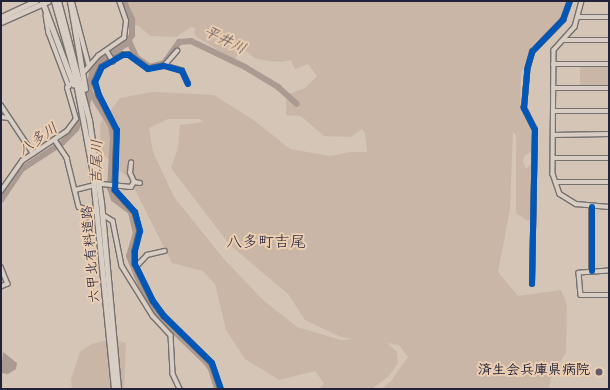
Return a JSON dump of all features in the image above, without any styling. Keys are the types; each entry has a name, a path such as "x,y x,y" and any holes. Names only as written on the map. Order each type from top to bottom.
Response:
{"main road":[{"path":"1,17 36,1"},
{"path":"71,1 85,103"},
{"path":"1,22 44,2 45,11 70,72 84,122"},
{"name":"六甲北有料道路","path":"57,3 85,103 101,202 118,389"},
{"name":"六甲北有料道路","path":"57,3 84,122 99,228 114,389"}],"street":[{"path":"71,1 89,65"},
{"path":"85,71 89,65 124,38 127,29 119,1"},
{"path":"532,284 535,130 524,108 527,70 532,52 561,23 570,1"},
{"path":"582,1 579,17 565,40 554,50 553,174 562,196 580,206 609,207"},
{"path":"1,191 19,165 33,153 55,141 76,119 67,88 70,85 49,34 45,11"},
{"path":"579,17 609,17"},
{"path":"565,40 609,40"},
{"path":"107,51 113,60"},
{"path":"164,66 177,51"},
{"path":"188,84 184,72 164,66 148,69 129,55 123,54 102,67 95,82 98,95 117,130 113,185 116,194 131,206 137,219 140,238 134,258 136,267 153,301 177,330 212,363 221,389"},
{"path":"553,64 609,64"},
{"path":"553,88 609,88"},
{"path":"1,105 33,153"},
{"path":"553,111 609,111"},
{"path":"1,117 9,118"},
{"path":"553,135 609,134"},
{"path":"55,141 64,153 72,170 79,206 94,212 92,220 88,223"},
{"path":"553,158 609,158"},
{"path":"131,163 130,173 134,182"},
{"path":"102,184 131,187 134,182"},
{"path":"134,182 140,183"},
{"path":"556,182 609,182"},
{"path":"75,190 91,186"},
{"path":"592,207 592,271"},
{"path":"105,216 113,221 122,266 153,316 172,335 173,374 180,389"},
{"path":"136,267 147,255 165,251"},
{"path":"1,267 8,284 1,287"},
{"path":"609,271 579,273 579,293 609,295"},
{"path":"172,335 177,330"}],"shaded area":[{"path":"128,1 567,1 562,19 532,45 521,74 520,103 534,135 534,150 525,155 523,161 526,169 531,164 533,165 531,170 532,218 528,221 516,213 516,135 513,132 510,209 498,272 518,296 561,290 567,305 566,352 551,378 549,389 382,389 391,381 408,357 399,345 387,343 397,352 398,363 388,377 371,389 319,389 324,383 315,371 279,380 245,359 226,330 215,284 203,271 172,263 130,180 101,152 100,124 120,98 152,92 214,95 255,121 290,149 330,156 351,152 367,152 365,133 362,129 351,137 324,136 301,116 286,115 286,101 289,94 305,88 317,76 308,64 295,69 291,60 282,62 267,61 254,58 245,50 239,52 234,60 197,37 194,33 196,28 191,27 176,37 150,36 138,25 133,26 132,10","holes":["168,119 200,119 203,122 180,125 178,148 171,168 229,244 288,294 305,320 341,337 353,339 341,340 297,327 263,300 223,258 174,197 153,152 149,128"]},
{"path":"580,67 609,67 609,86 580,86"},
{"path":"111,339 126,343 124,389 72,389 71,379 80,352 92,344"},
{"path":"3,352 17,363 16,369 8,374 1,373"}],"waterway":[{"name":"八多川","path":"1,200 22,169 62,143 76,129 87,107 92,72 100,61 126,44 132,35 132,19 124,1"},
{"name":"平井川","path":"129,41 136,57 150,67 164,63 179,42 191,41 245,67 278,87 297,104"},
{"name":"吉尾川","path":"90,92 111,126 113,137 110,188 114,199 131,212 136,233 129,256 145,296 157,315 206,362 211,369 217,389"}],"cycle path":[{"path":"532,284 535,130 524,108 527,70 532,52 563,20 570,1"},
{"path":"188,84 182,71 164,66 148,69 129,55 123,55 102,67 95,82 99,95 117,130 115,190 135,212 140,231 135,251 135,264 153,301 164,316 212,363 221,389"},
{"path":"592,207 592,271"}],"place":[{"name":"済生会兵庫県病院","path":"599,372"}],"district":[{"name":"八多町吉尾","path":"266,245"}]}
